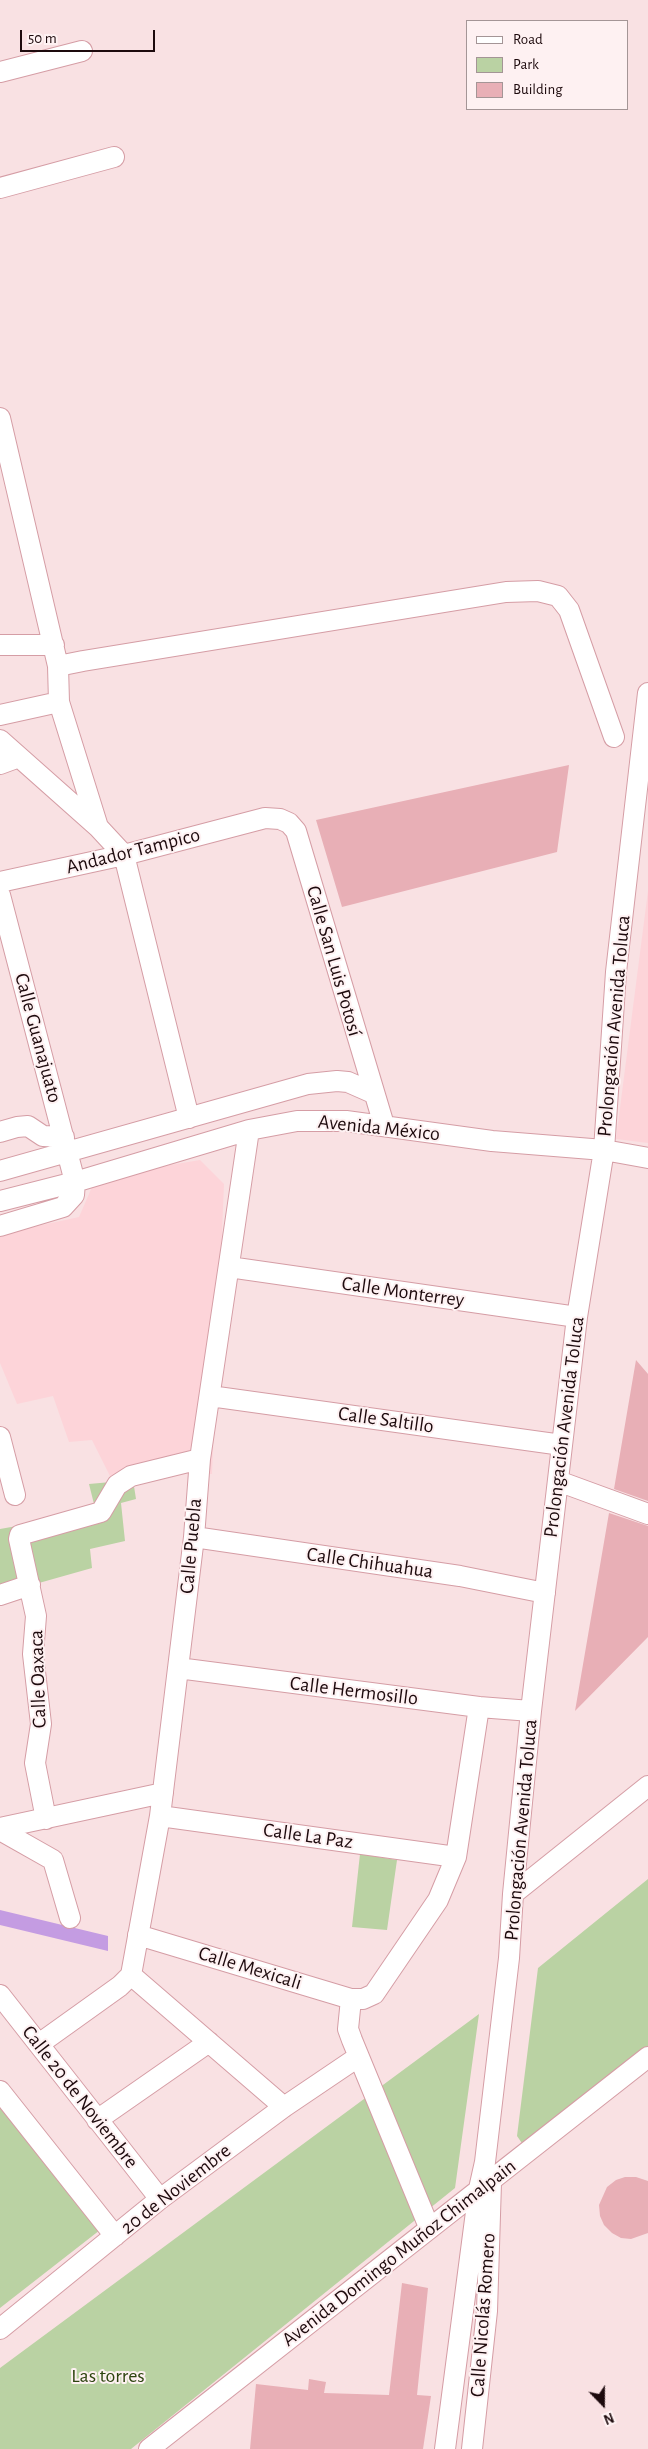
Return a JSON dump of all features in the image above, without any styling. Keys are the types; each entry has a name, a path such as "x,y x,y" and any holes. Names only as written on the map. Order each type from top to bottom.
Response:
{"street":[{"path":"0,72 82,51"},
{"path":"0,188 114,157"},
{"path":"0,418 54,645 58,666 59,702 98,828"},
{"path":"58,666 506,592 538,591 558,596 569,610 614,737"},
{"path":"0,646 54,645"},
{"name":"Prolongación Avenida Toluca","path":"485,2177 510,1958 513,1894 531,1711 577,1317 604,1150 616,972 648,693"},
{"path":"0,715 59,702"},
{"path":"0,740 98,828 124,855 189,1118"},
{"path":"0,764 19,757"},
{"name":"Andador Tampico","path":"0,882 124,855 265,818"},
{"name":"Calle San Luis Potosí","path":"265,818 280,819 296,830 384,1125"},
{"name":"Calle Guanajuato","path":"0,895 75,1182"},
{"name":"Avenida México","path":"0,1171 66,1145 189,1118 308,1084 342,1081 358,1085 373,1093"},
{"name":"Avenida México","path":"0,1201 75,1182 249,1130 297,1121 346,1121 384,1125 492,1141 604,1150 648,1158"},
{"path":"0,1132 28,1126 43,1136 66,1145"},
{"name":"Calle Puebla","path":"134,1956 160,1816 194,1537 200,1459 249,1130"},
{"path":"0,1226 54,1211 63,1206 74,1195 75,1182"},
{"name":"Calle Monterrey","path":"229,1267 577,1317"},
{"name":"Calle Saltillo","path":"210,1396 562,1445"},
{"path":"0,1437 15,1495"},
{"name":"Calle Oaxaca","path":"46,1819 35,1763 41,1724 33,1654 36,1616 19,1539 23,1533 101,1512 123,1480 200,1459"},
{"path":"558,1481 648,1514"},
{"name":"Calle Chihuahua","path":"194,1537 460,1576 546,1593"},
{"path":"0,1595 30,1585"},
{"name":"Calle Hermosillo","path":"178,1668 479,1707 531,1711"},
{"path":"430,2227 348,2029 355,2002 374,1994 438,1900 456,1857 479,1707"},
{"path":"513,1894 648,1786"},
{"path":"0,1829 163,1793"},
{"name":"Calle La Paz","path":"160,1816 456,1857"},
{"path":"0,1829 53,1860 70,1918"},
{"path":"39,2044 120,1986 134,1956 209,2042 284,2107"},
{"name":"Calle Mexicali","path":"134,1956 355,2002"},
{"name":"Calle 20 de Noviembre","path":"0,1995 160,2199"},
{"path":"97,2120 209,2042"},
{"name":"20 de Noviembre","path":"0,2328 160,2199 284,2107 358,2057"},
{"name":"Avenida Domingo Muñoz Chimalpain","path":"149,2449 430,2227 485,2177 648,2057"},
{"path":"0,2091 115,2236"},
{"name":"Calle Nicolás Romero","path":"445,2449 463,2308 485,2177"},
{"name":"Calle Nicolás Romero","path":"472,2449 487,2311 485,2177"},
{"path":"463,2308 487,2311"}],"shaded area":[{"path":"648,891 648,1143 616,1139"},
{"path":"200,1160 224,1184 212,1474 141,1472 110,1476 92,1440 69,1442 53,1396 17,1404 0,1363 0,1234 79,1217 92,1187 158,1167"},
{"path":"0,1910 108,1936 108,1951 0,1925"}],"green space":[{"path":"133,1480 136,1499 121,1503 125,1541 90,1549 92,1568 0,1594 0,1529 96,1512 89,1484"},
{"path":"360,1854 397,1860 387,1930 352,1927"},
{"path":"648,1879 648,2053 526,2149 517,2136 538,1968"},
{"name":"Las torres","path":"479,2014 455,2188 131,2449 0,2449 0,2368"},
{"path":"0,2102 100,2230 0,2308"}],"building":[{"path":"569,765 557,852 342,907 316,820"},
{"path":"636,1360 648,1374 648,1501 614,1489"},
{"path":"609,1513 648,1526 648,1637 575,1711"},
{"path":"625,2177 636,2177 648,2181 648,2233 631,2239 621,2238 612,2233 604,2225 600,2216 599,2205 607,2187 616,2180"},
{"path":"402,2283 428,2288 417,2395 431,2396 423,2449 250,2449 256,2384 308,2390 309,2379 326,2382 324,2393 389,2395"}]}
